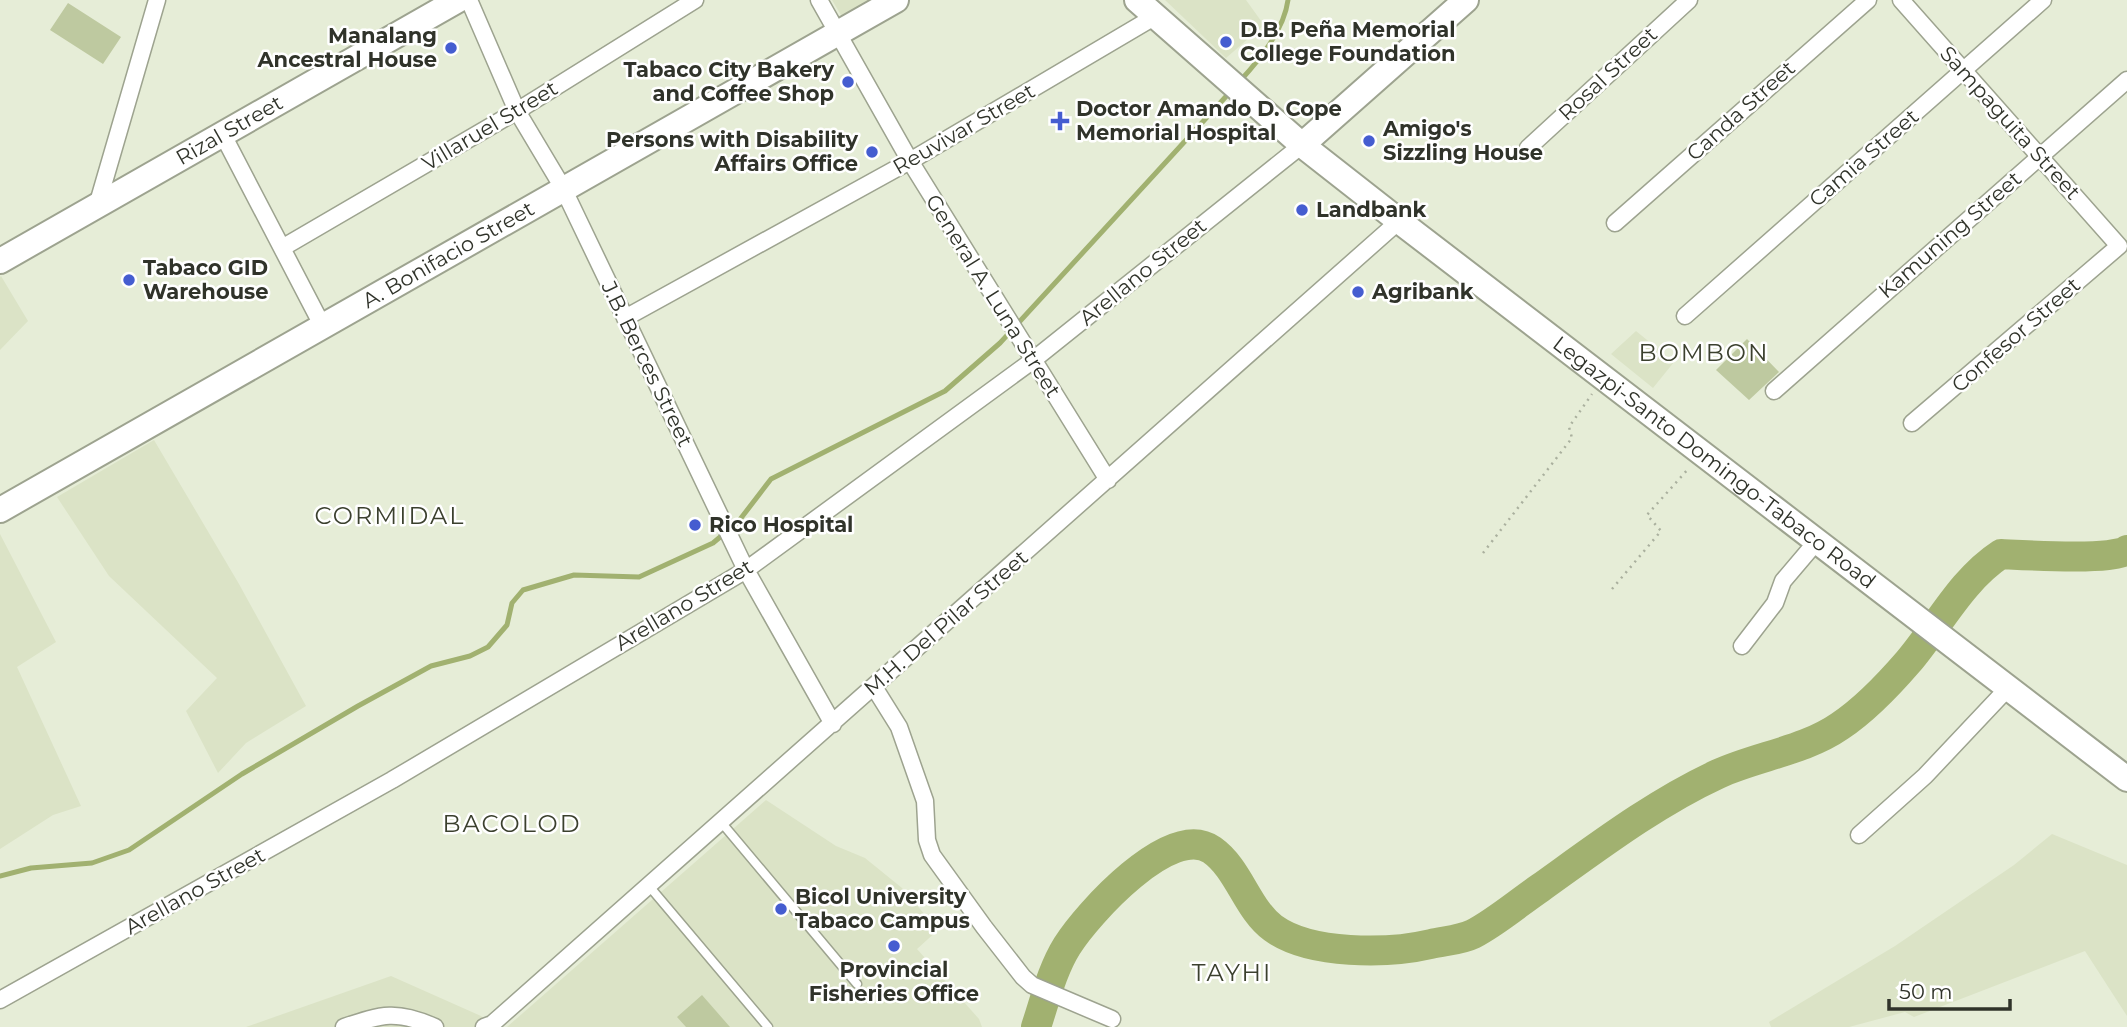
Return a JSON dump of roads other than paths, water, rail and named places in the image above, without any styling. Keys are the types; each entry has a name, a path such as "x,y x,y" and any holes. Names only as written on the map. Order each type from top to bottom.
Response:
{"main road":[{"name":"Rizal Street","path":"0,261 458,0"},
{"name":"A. Bonifacio Street","path":"0,510 896,0"},
{"path":"1302,145 1466,0"},
{"name":"Legazpi-Santo Domingo-Tabaco Road","path":"1145,8 1302,145 2127,779"}],"street":[{"path":"97,206 157,0"},
{"name":"J.B. Berces Street","path":"470,0 517,111 563,188 746,570 833,724"},
{"name":"Villaruel Street","path":"282,248 517,111 695,0"},
{"name":"General A. Luna Street","path":"819,0 910,161 1108,480"},
{"name":"Rosal Street","path":"1528,149 1689,0"},
{"name":"Canda Street","path":"1615,223 1868,0"},
{"name":"Sampaguita Street","path":"1901,0 2119,247"},
{"name":"Camia Street","path":"1685,316 1838,178 1964,72 2043,0"},
{"name":"Reuvivar Street","path":"625,317 910,161 1145,8"},
{"name":"Kamuning Street","path":"1774,391 1910,268 2127,80"},
{"path":"223,135 322,325"},
{"name":"Arellano Street","path":"0,1000 392,780 746,570 1032,361 1302,145"},
{"name":"M.H. Del Pilar Street","path":"488,1025 833,724 1399,221"},
{"name":"Confesor Street","path":"1912,423 2119,247"},
{"path":"1742,646 1774,603 1783,580 1817,541"},
{"path":"874,687 899,727 925,801 927,840 932,855 1023,977 1032,985 1070,1003 1094,1008 1112,1019"},
{"path":"1859,835 1925,776 2008,688"},
{"path":"344,1027 371,1018 406,1014 435,1027"}],"lane":[{"path":"721,822 857,984"},
{"path":"649,886 768,1027"}],"waterway":[{"path":"1240,81 1263,54 1276,33 1288,0"},
{"path":"0,876 31,868 92,863 129,850 242,774 358,706 431,666 470,656 488,647 507,625 512,603 523,590 574,575 639,577 713,543 738,522 771,479 945,391 1000,343 1231,91"},
{"path":"1036,1027 1057,965 1077,931 1132,875 1153,859 1175,848 1195,844 1212,850 1229,868 1264,920 1289,937 1307,943 1350,950 1393,950 1463,938 1490,924 1604,842 1671,798 1718,774 1811,742 1849,720 1893,679 1962,590 2001,554 2087,556 2127,550"}],"place":[{"name":"D.B. Peña Memorial College Foundation","path":"1226,42"},
{"name":"Manalang Ancestral House","path":"451,48"},
{"name":"Tabaco City Bakery and Coffee Shop","path":"848,82"},
{"name":"Doctor Amando D. Cope Memorial Hospital","path":"1060,121"},
{"name":"Amigo's Sizzling House","path":"1369,141"},
{"name":"Persons with Disability Affairs Office","path":"872,152"},
{"name":"Landbank","path":"1302,210"},
{"name":"Tabaco GID Warehouse","path":"129,280"},
{"name":"Agribank","path":"1358,292"},
{"name":"Rico Hospital","path":"695,525"},
{"name":"Bicol University Tabaco Campus","path":"781,909"},
{"name":"Provincial Fisheries Office","path":"894,946"}],"district":[{"name":"BOMBON","path":"1704,353"},
{"name":"CORMIDAL","path":"390,516"},
{"name":"BACOLOD","path":"512,824"},
{"name":"TAYHI","path":"1232,973"}]}
